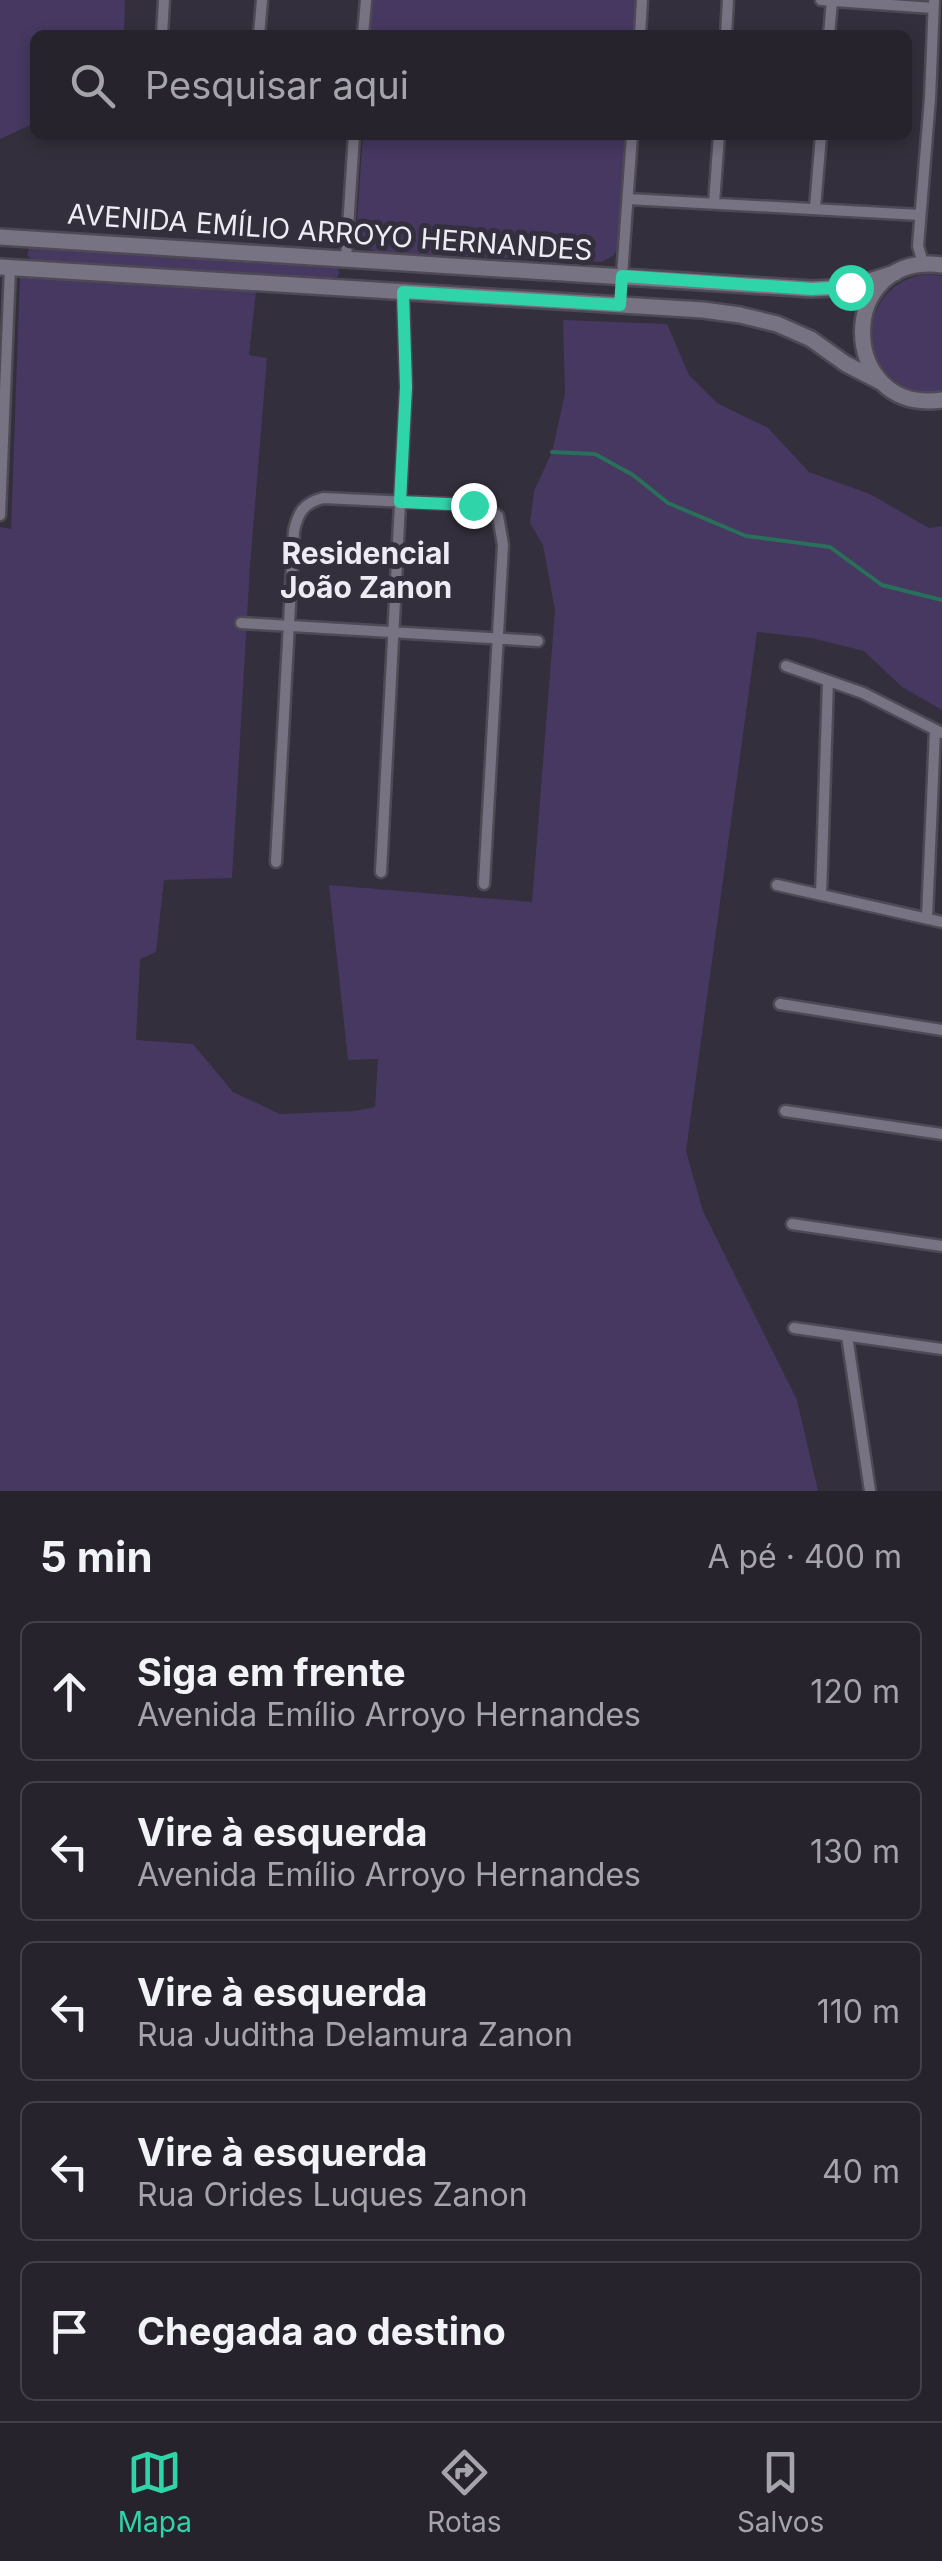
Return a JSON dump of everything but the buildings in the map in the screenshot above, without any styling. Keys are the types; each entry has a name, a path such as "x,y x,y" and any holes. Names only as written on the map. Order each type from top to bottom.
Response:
{"main road":[{"name":"AVENIDA EMÍLIO ARROYO HERNANDES","path":"6,237 831,289 850,287 923,264 942,264"},
{"path":"5,267 6,237"},
{"path":"346,258 347,289"},
{"name":"AVENIDA EMÍLIO ARROYO HERNANDES","path":"5,267 740,314 777,324 811,340 846,364 912,399 942,400"},
{"path":"881,382 863,351 863,315 880,284 895,273"},
{"path":"620,305 622,276"}],"street":[{"path":"162,30 164,0"},
{"path":"259,30 262,0"},
{"path":"363,30 366,0"},
{"path":"640,30 642,0"},
{"path":"726,30 728,0"},
{"path":"821,0 934,4 936,98 920,215 918,246 923,264"},
{"path":"829,30 832,1"},
{"path":"346,258 354,140"},
{"path":"622,276 632,140"},
{"path":"714,203 719,140"},
{"path":"816,208 821,140"},
{"path":"628,200 920,215"},
{"path":"0,515 5,267"},
{"path":"382,872 406,387 403,292"},
{"path":"276,862 298,515 304,506 323,498 473,505 498,516 503,545 484,884"},
{"path":"241,624 538,642"},
{"path":"786,666 863,693 938,732 927,918"},
{"path":"821,895 828,681"},
{"path":"776,885 942,922"},
{"path":"780,1004 942,1030"},
{"path":"785,1110 942,1134"},
{"path":"792,1224 942,1246"},
{"path":"794,1328 942,1349"},
{"path":"847,1336 870,1491"}],"shaded area":[{"path":"0,0 125,0 124,30 30,30 30,125 0,139"},
{"path":"372,0 636,0 634,30 370,30"},
{"path":"363,140 627,140 620,243 614,255 602,262 377,252 366,247 356,233"},
{"path":"30,246 337,266 339,273 330,281 33,261 27,255"},
{"path":"928,274 942,276 942,391 914,390 893,380 879,362 873,341 874,319 883,298 901,282"},
{"path":"20,275 256,291 249,355 267,358 232,878 164,880 156,952 140,959 136,1040 193,1044 233,1092 280,1114 375,1107 378,1059 348,1060 329,885 532,902 555,610 543,545 530,523 534,491 552,452 565,394 563,320 667,324 689,375 717,403 768,428 809,472 870,494 929,528 942,526 942,710 902,687 864,651 811,638 757,632 686,1151 703,1211 797,1400 818,1491 0,1491 0,527 11,529"}],"waterway":[{"path":"552,452 595,454 633,475 668,503 746,536 830,547 882,585 942,600"}],"district":[{"name":"Residencial João Zanon","path":"366,570"}],"route":[{"path":"473,505 400,502 406,387 403,292 620,305 622,276 812,289 850,287"}]}
